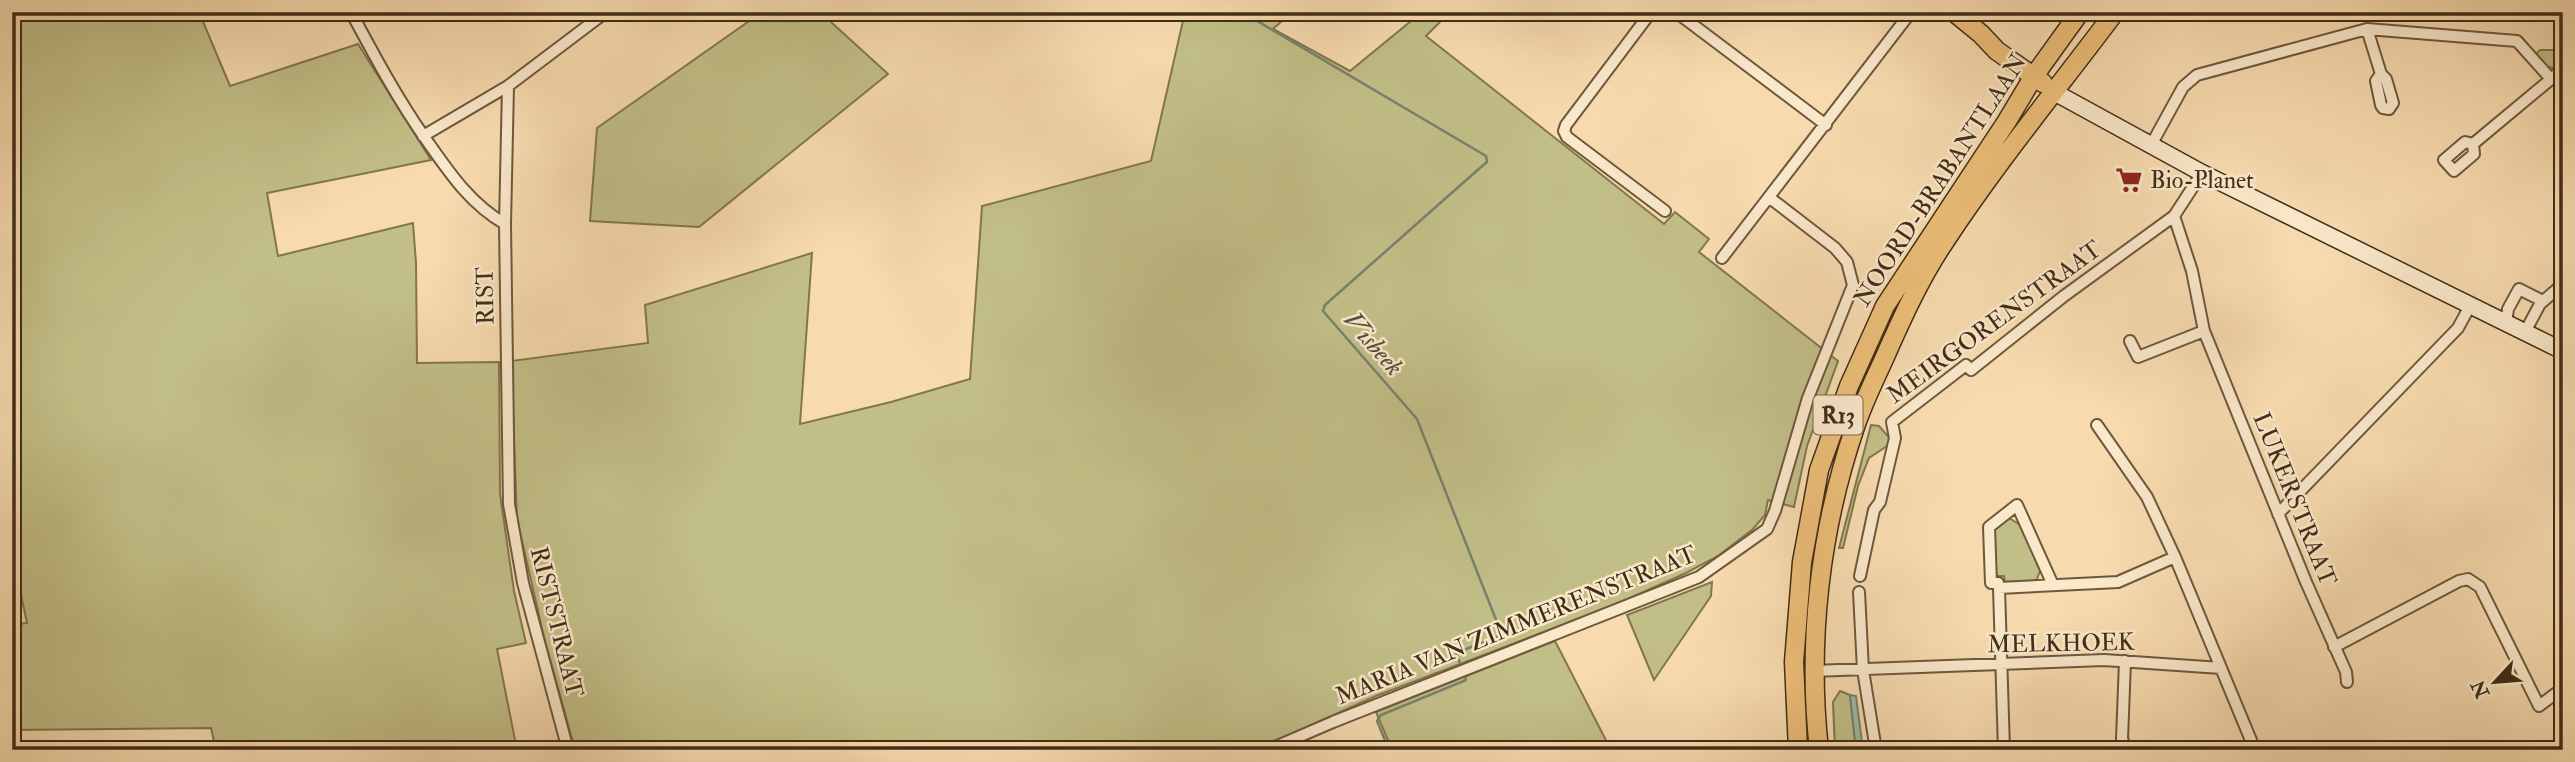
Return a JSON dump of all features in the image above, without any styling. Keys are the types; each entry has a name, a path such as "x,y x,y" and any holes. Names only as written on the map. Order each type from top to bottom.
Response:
{"main road":[{"path":"1954,12 1997,51 2054,92"},
{"name":"NOORD-BRABANTLAAN","path":"1798,750 1794,662 1802,562 1819,470 1849,386 1885,306 1914,258 2007,121 2034,76 2080,12"},
{"name":"NOORD-BRABANTLAAN","path":"1819,750 1813,671 1822,559 1840,475 1857,421 1909,302 1944,241 2115,12"}],"street":[{"path":"351,12 396,95 454,181 479,207 505,225"},
{"path":"423,136 508,86 606,12"},
{"path":"1651,12 1564,131 1567,137 1665,211"},
{"path":"1676,12 1826,125"},
{"path":"1723,258 1911,12"},
{"path":"2150,146 2183,87 2197,75 2367,29 2517,41 2551,79"},
{"path":"2367,29 2381,74"},
{"path":"2473,144 2563,69"},
{"name":"RIST","path":"508,86 505,225 509,504"},
{"path":"2054,92 2202,173 2563,351"},
{"name":"MEIRGORENSTRAAT","path":"1860,576 1874,510 1880,502 1895,438 1892,422 1966,365 1971,370 2064,296 2174,216 2202,173"},
{"name":"MARIA VAN ZIMMERENSTRAAT","path":"1268,750 1699,577 1767,529 1775,511 1808,398 1853,285 1847,262 1835,248 1770,198"},
{"name":"LUKERSTRAAT","path":"2174,216 2192,271 2204,331 2346,672 2347,682"},
{"path":"2525,332 2543,301 2563,284"},
{"path":"2506,323 2508,309 2519,289 2543,301"},
{"path":"2278,514 2458,328 2471,304"},
{"path":"2130,341 2138,362 2204,331"},
{"path":"2097,425 2147,497 2175,557 2255,750"},
{"name":"RISTSTRAAT","path":"509,504 523,583 568,750"},
{"path":"2004,750 1999,588 1998,583 1991,583 1989,527 2017,505 2053,585"},
{"path":"1999,588 2118,582 2175,557"},
{"path":"2334,647 2459,581 2468,579 2480,587 2539,706 2563,688"},
{"path":"1859,592 1863,670 1876,750"},
{"path":"2125,661 2122,739 2127,750"},
{"name":"MELKHOEK","path":"1813,671 2125,661 2221,668"}],"shaded area":[{"path":"12,12 199,12 230,86 358,44 431,160 267,193 278,256 413,223 417,363 499,362 500,494 514,591 526,643 497,649 517,750 216,750 211,728 12,730 12,625 27,623 12,553"},
{"path":"762,12 820,12 888,74 699,227 590,221 597,128"},
{"path":"1185,12 1292,12 1273,29 1350,71 1422,12 1450,12 1426,36 1664,224 1675,212 1709,239 1699,252 1838,361 1807,446 1794,507 1768,500 1765,515 1753,529 1718,556 1686,573 1612,606 1376,696 1256,750 575,750 544,637 517,519 511,361 648,343 645,305 812,253 800,424 970,379 982,206 1151,161"},
{"path":"2540,50 2563,50 2563,63 2556,68 2546,67 2536,54"},
{"path":"1871,425 1879,426 1893,442 1869,458 1858,486 1843,548 1839,548"},
{"path":"2009,518 2022,526 2041,568 2034,581 2005,582 2004,576 1995,576 1993,531"},
{"path":"1712,582 1711,596 1654,680 1627,615"},
{"path":"1555,641 1611,750 1392,750 1376,712"},
{"path":"1840,691 1850,695 1856,750 1835,750 1833,702"},
{"path":"1850,695 1856,696 1863,750 1856,750"}],"waterway":[{"name":"Visbeek","path":"1242,12 1486,156 1487,162 1325,305 1323,311 1417,419 1502,635 1456,653 1462,668"},
{"name":"Visbeek","path":"1389,750 1377,721 1381,715 1466,680 1464,674"}],"place":[{"name":"Bio-Planet","path":"2129,180"}]}
